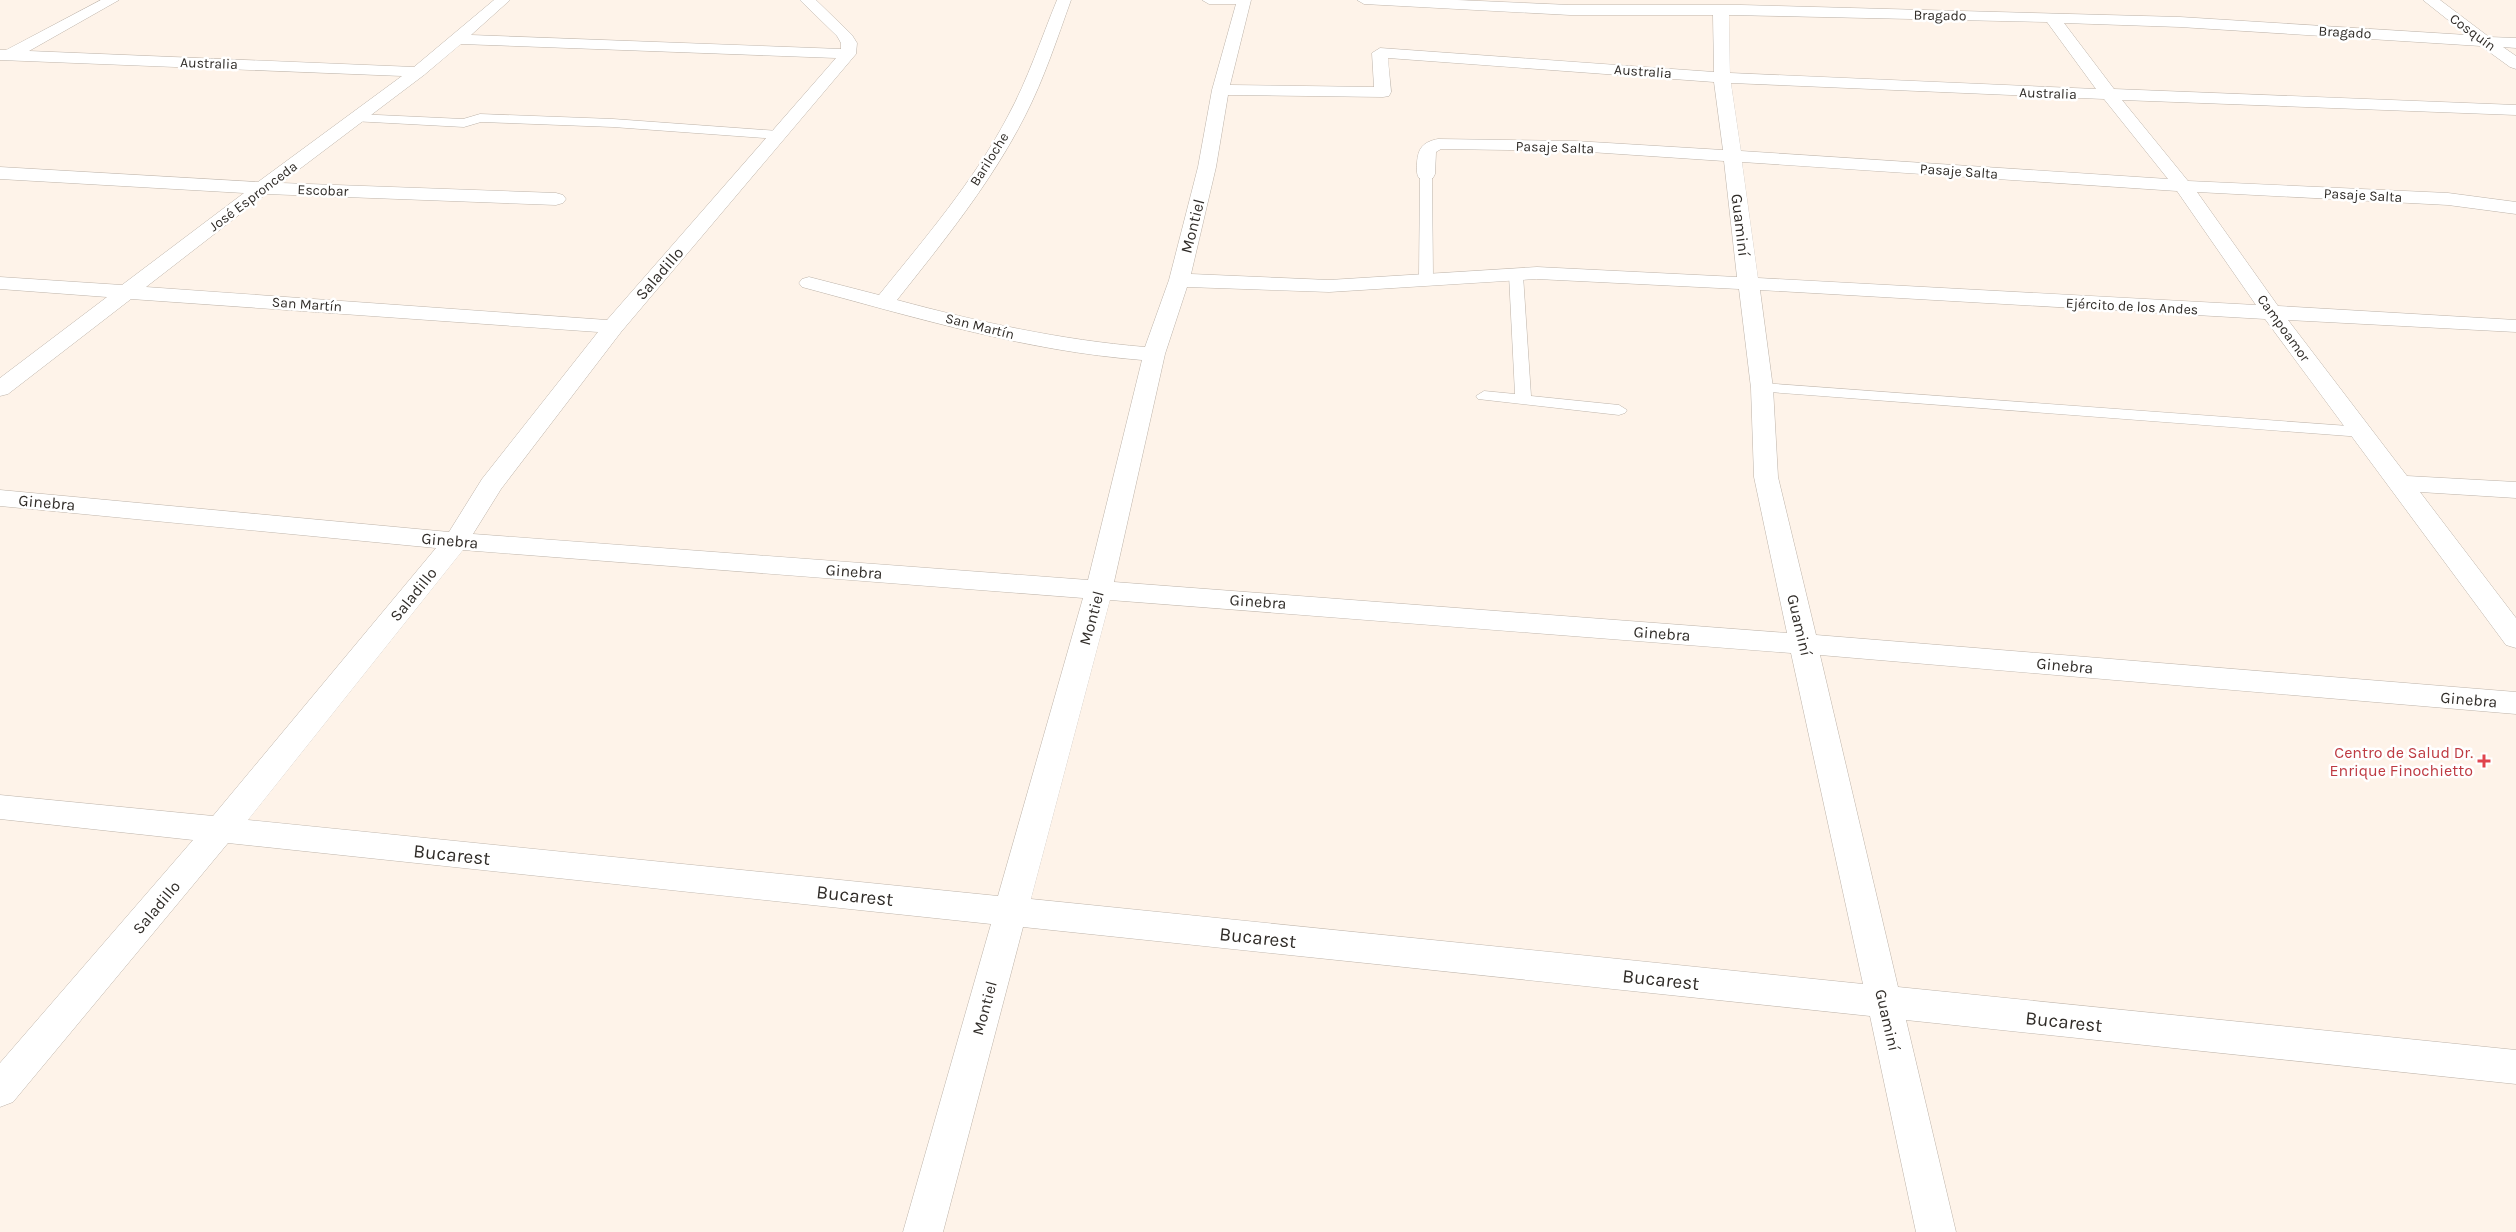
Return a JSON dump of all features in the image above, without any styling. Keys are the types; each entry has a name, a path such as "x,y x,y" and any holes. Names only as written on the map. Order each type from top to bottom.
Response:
{"street":[{"path":"4,57 112,0"},
{"name":"José Espronceda","path":"0,388 130,291 262,188 418,72 503,0"},
{"path":"457,39 848,54 849,44 845,35 807,0"},
{"name":"Bariloche","path":"885,302 976,181 1008,129 1030,90 1064,0"},
{"path":"1209,0 1232,0"},
{"name":"Montiel","path":"923,1232 1099,589 1154,354 1179,280 1207,167 1220,90 1244,0"},
{"name":"Bragado","path":"1364,0 1553,9 1721,10 2180,22 2486,40 2516,44"},
{"name":"Cosquín","path":"2430,0 2516,64"},
{"path":"2167,8 2180,22"},
{"name":"Guaminí","path":"1721,10 1722,76 1762,388 1766,477 1936,1232"},
{"name":"Campoamor","path":"2052,18 2109,95 2183,186 2272,313 2516,638"},
{"name":"Australia","path":"1220,90 1384,92 1380,53 1798,82 2516,110"},
{"name":"Saladillo","path":"0,1090 220,830 456,540 490,485 613,327 848,54"},
{"name":"Australia","path":"4,57 418,72"},
{"name":"Pasaje Salta","path":"1426,174 1427,150 1438,144 1575,146 2183,186 2448,199 2516,208"},
{"name":"Escobar","path":"0,173 262,188 556,199"},
{"name":"Ejército de los Andes","path":"1179,280 1329,286 1426,278 1575,274 2516,326"},
{"name":"San Martín","path":"0,282 613,327"},
{"name":"San Martín","path":"809,283 1052,345 1112,353 1154,354"},
{"path":"2400,483 2516,490"},
{"name":"Ginebra","path":"0,498 456,540 1804,644 2516,703"},
{"name":"Bucarest","path":"0,807 2516,1067"}],"lane":[{"path":"356,118 464,123 480,118 778,135"},
{"path":"1426,174 1426,278"},
{"path":"1516,275 1523,400"},
{"path":"1762,388 2362,432"},
{"path":"1484,396 1619,410"}],"place":[{"name":"Centro de Salud Dr. Enrique Finochietto","path":"2484,761"}]}
